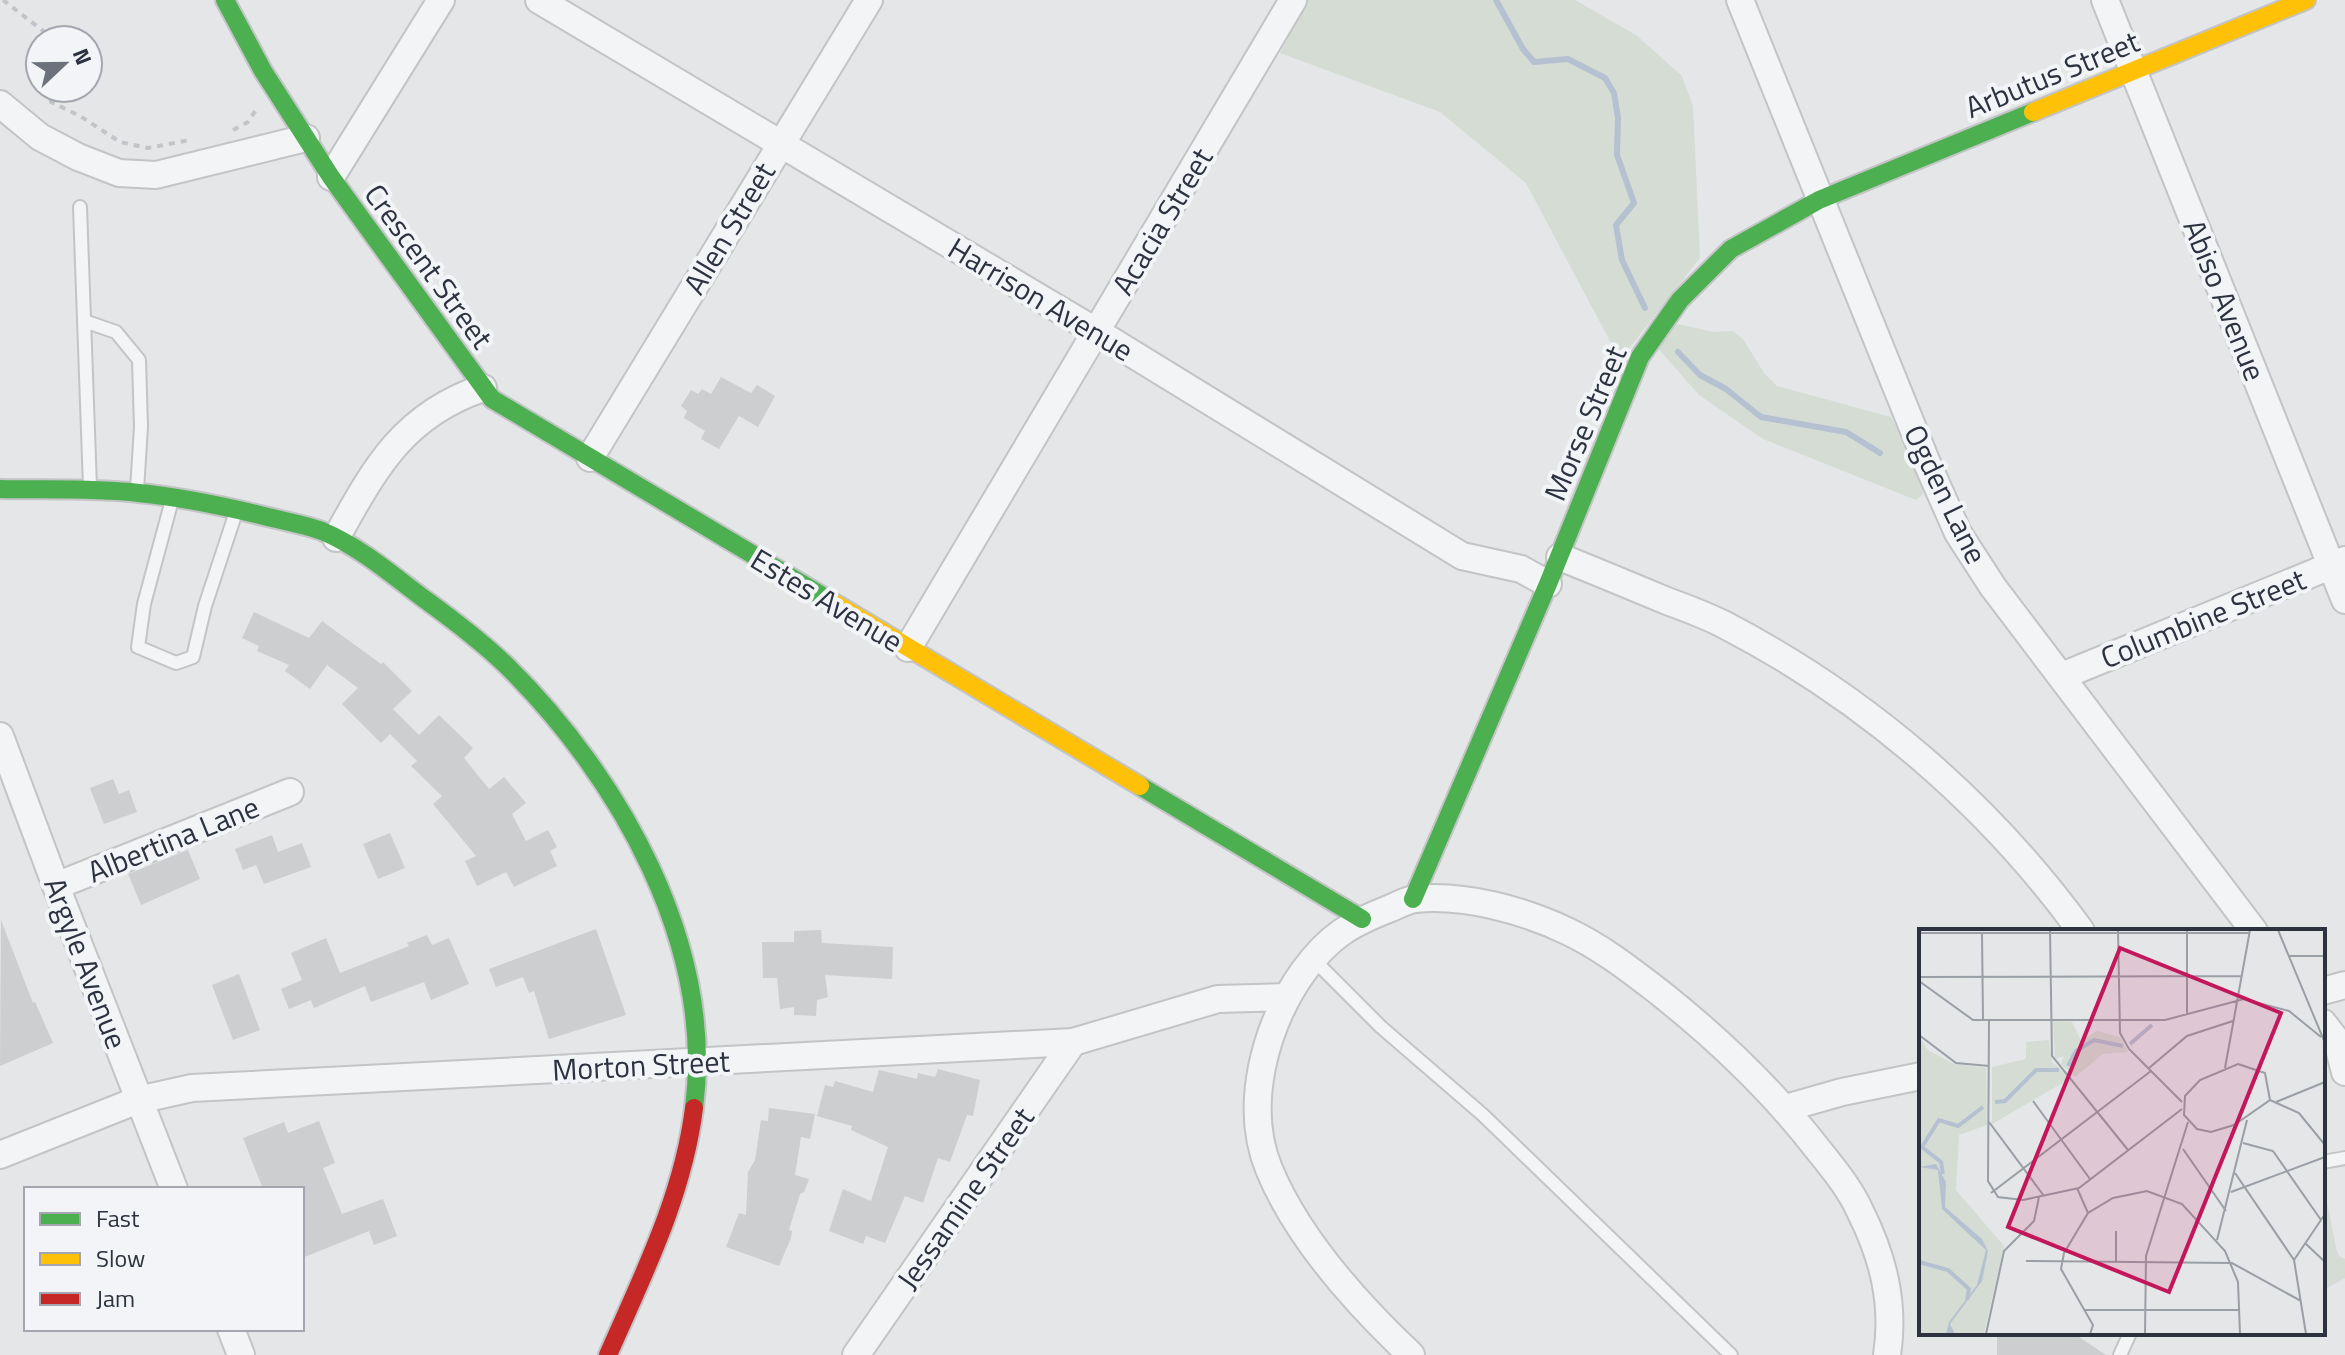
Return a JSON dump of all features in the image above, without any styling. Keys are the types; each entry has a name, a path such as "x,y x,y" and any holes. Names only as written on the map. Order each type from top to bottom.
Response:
{"street":[{"path":"0,104 40,137 78,157 119,173 156,175 306,138 263,71 225,0"},
{"path":"331,177 441,0"},
{"name":"Harrison Avenue","path":"539,0 1097,332 1462,556 1496,566 1521,569 1548,584"},
{"name":"Allen Street","path":"590,458 869,0"},
{"name":"Acacia Street","path":"908,648 1293,0"},
{"name":"Ogden Lane","path":"1740,0 1819,200 1958,533 1993,587 2252,929"},
{"name":"Abiso Avenue","path":"2105,0 2338,563 2345,600"},
{"name":"Arbutus Street","path":"1819,200 2306,0"},
{"name":"Crescent Street","path":"306,138 483,388"},
{"name":"Morse Street","path":"1548,584 1640,357 1680,300 1731,249 1819,200"},
{"path":"336,538 362,491 395,445 428,413 458,396 483,388"},
{"name":"Estes Avenue","path":"483,388 492,399 1362,919"},
{"path":"0,489 173,497 320,530 382,568 469,632 519,678 564,729 623,815 667,907 684,958 695,1015 696,1095 688,1147 674,1198 608,1355"},
{"path":"1560,557 1721,623 1815,677 1902,741 1982,813 2054,894 2080,929"},
{"name":"Columbine Street","path":"2062,676 2338,563"},
{"path":"1413,899 1548,584"},
{"name":"Argyle Avenue","path":"0,736 173,1187"},
{"name":"Albertina Lane","path":"56,886 290,792"},
{"path":"1411,1355 1330,1267 1301,1226 1268,1167 1260,1131 1258,1083 1266,1051 1287,997 1322,947 1362,919 1413,899 1465,901 1535,918 1594,945 1622,963 1711,1033 1786,1108 1848,1188 1877,1249 1888,1289 1887,1355"},
{"path":"2325,990 2345,985"},
{"name":"Morton Street","path":"0,1155 138,1100 192,1088 1073,1042 1218,999 1287,997"},
{"path":"2325,1026 2337,1041 2345,1072"},
{"name":"Jessamine Street","path":"856,1355 1073,1042"},
{"path":"1786,1108 1842,1092 1919,1076"},
{"path":"232,1331 241,1355"}],"lane":[{"path":"80,207 90,491"},
{"path":"84,321 116,332 139,360 141,427 137,493"},
{"path":"173,497 144,604 138,647 176,663 193,657 205,606 237,509"},
{"path":"1313,959 1381,1027 1483,1115 1731,1355"},
{"path":"2325,1162 2345,1158"},
{"path":"2120,1355 2129,1335"}],"path":[{"path":"3,0 34,24"},
{"path":"55,104 120,142 148,148 197,140"},
{"path":"222,136 248,122 257,109"}],"shaded area":[{"path":"1307,0 1575,0 1636,35 1682,76 1693,106 1700,258 1620,360 1526,183 1440,112 1280,53"},
{"path":"1677,324 1714,332 1732,331 1743,339 1764,373 1777,386 1891,417 1926,483 1922,495 1916,500 1763,439 1699,395 1656,346"},
{"path":"2325,1192 2336,1248 2339,1256 2345,1259 2345,1278 2325,1289"}],"building":[{"path":"721,377 751,393 757,385 775,396 758,427 739,416 719,449 701,439 705,431 684,418 687,411 681,406 691,390 698,394 702,389 711,394"},
{"path":"254,612 309,638 322,621 381,664 383,662 412,691 393,709 419,735 439,715 473,748 464,758 489,789 504,777 526,803 512,814 526,841 548,830 557,847 550,851 557,866 514,887 506,872 477,886 465,861 476,856 433,804 442,796 411,766 417,761 390,734 381,743 342,704 358,688 327,665 310,689 285,671 289,665 257,651 259,646 242,638"},
{"path":"113,779 119,794 129,790 137,812 104,824 90,788"},
{"path":"390,833 405,868 378,879 363,844"},
{"path":"272,835 278,852 302,843 311,867 264,884 256,865 243,870 235,849"},
{"path":"188,850 200,879 141,905 128,874"},
{"path":"1,920 33,1003 53,1043 0,1066"},
{"path":"596,929 626,1015 549,1039 534,991 529,993 523,977 496,987 489,969"},
{"path":"821,930 822,943 893,947 892,979 825,975 828,997 817,1000 816,1016 794,1015 794,1007 780,1009 777,978 763,978 762,942 794,942 794,931"},
{"path":"427,935 432,945 449,938 469,984 431,1000 424,982 371,1002 365,986 314,1008 311,1000 289,1009 281,989 302,980 291,953 326,938 340,973 409,946 407,943"},
{"path":"239,974 260,1030 233,1040 212,985"},
{"path":"938,1069 980,1080 973,1116 967,1115 950,1162 938,1158 923,1203 905,1196 885,1243 866,1236 863,1244 829,1231 843,1189 871,1201 888,1147 851,1130 852,1126 817,1116 825,1085 833,1087 835,1081 873,1092 879,1070 917,1079 918,1073 935,1077"},
{"path":"769,1108 815,1114 810,1139 801,1137 795,1175 809,1179 804,1192 800,1194 789,1230 792,1231 791,1238 779,1266 726,1247 739,1213 746,1215 748,1172 755,1160 761,1120 768,1121"},
{"path":"319,1121 335,1163 323,1168 342,1214 383,1199 397,1236 374,1245 369,1231 304,1257 304,1187 262,1187 243,1138 284,1122 288,1133"},
{"path":"1997,1335 2076,1335 2106,1355 1997,1355"}],"waterway":[{"path":"1496,0 1523,49 1534,62 1568,59 1605,78 1614,93 1618,118 1617,155 1634,203 1616,225 1622,260 1645,308"},
{"path":"1678,352 1700,375 1726,389 1761,417 1846,432 1880,453"}],"traffic: fast":[{"path":"225,0 263,71 331,177 492,399 829,600"},
{"path":"1413,899 1548,584 1640,357 1680,300 1731,249 1819,200 2033,112"},
{"path":"0,489 104,490 155,495 218,505 315,529 336,537 375,562 497,657 548,710 587,759 621,812 651,868 674,926 690,986 697,1047 694,1108"},
{"path":"1140,786 1362,919"}],"traffic: slow":[{"path":"2033,112 2306,0"},
{"path":"829,600 1140,786"}],"traffic: jam":[{"path":"608,1355 671,1204 689,1141 694,1108"}]}
